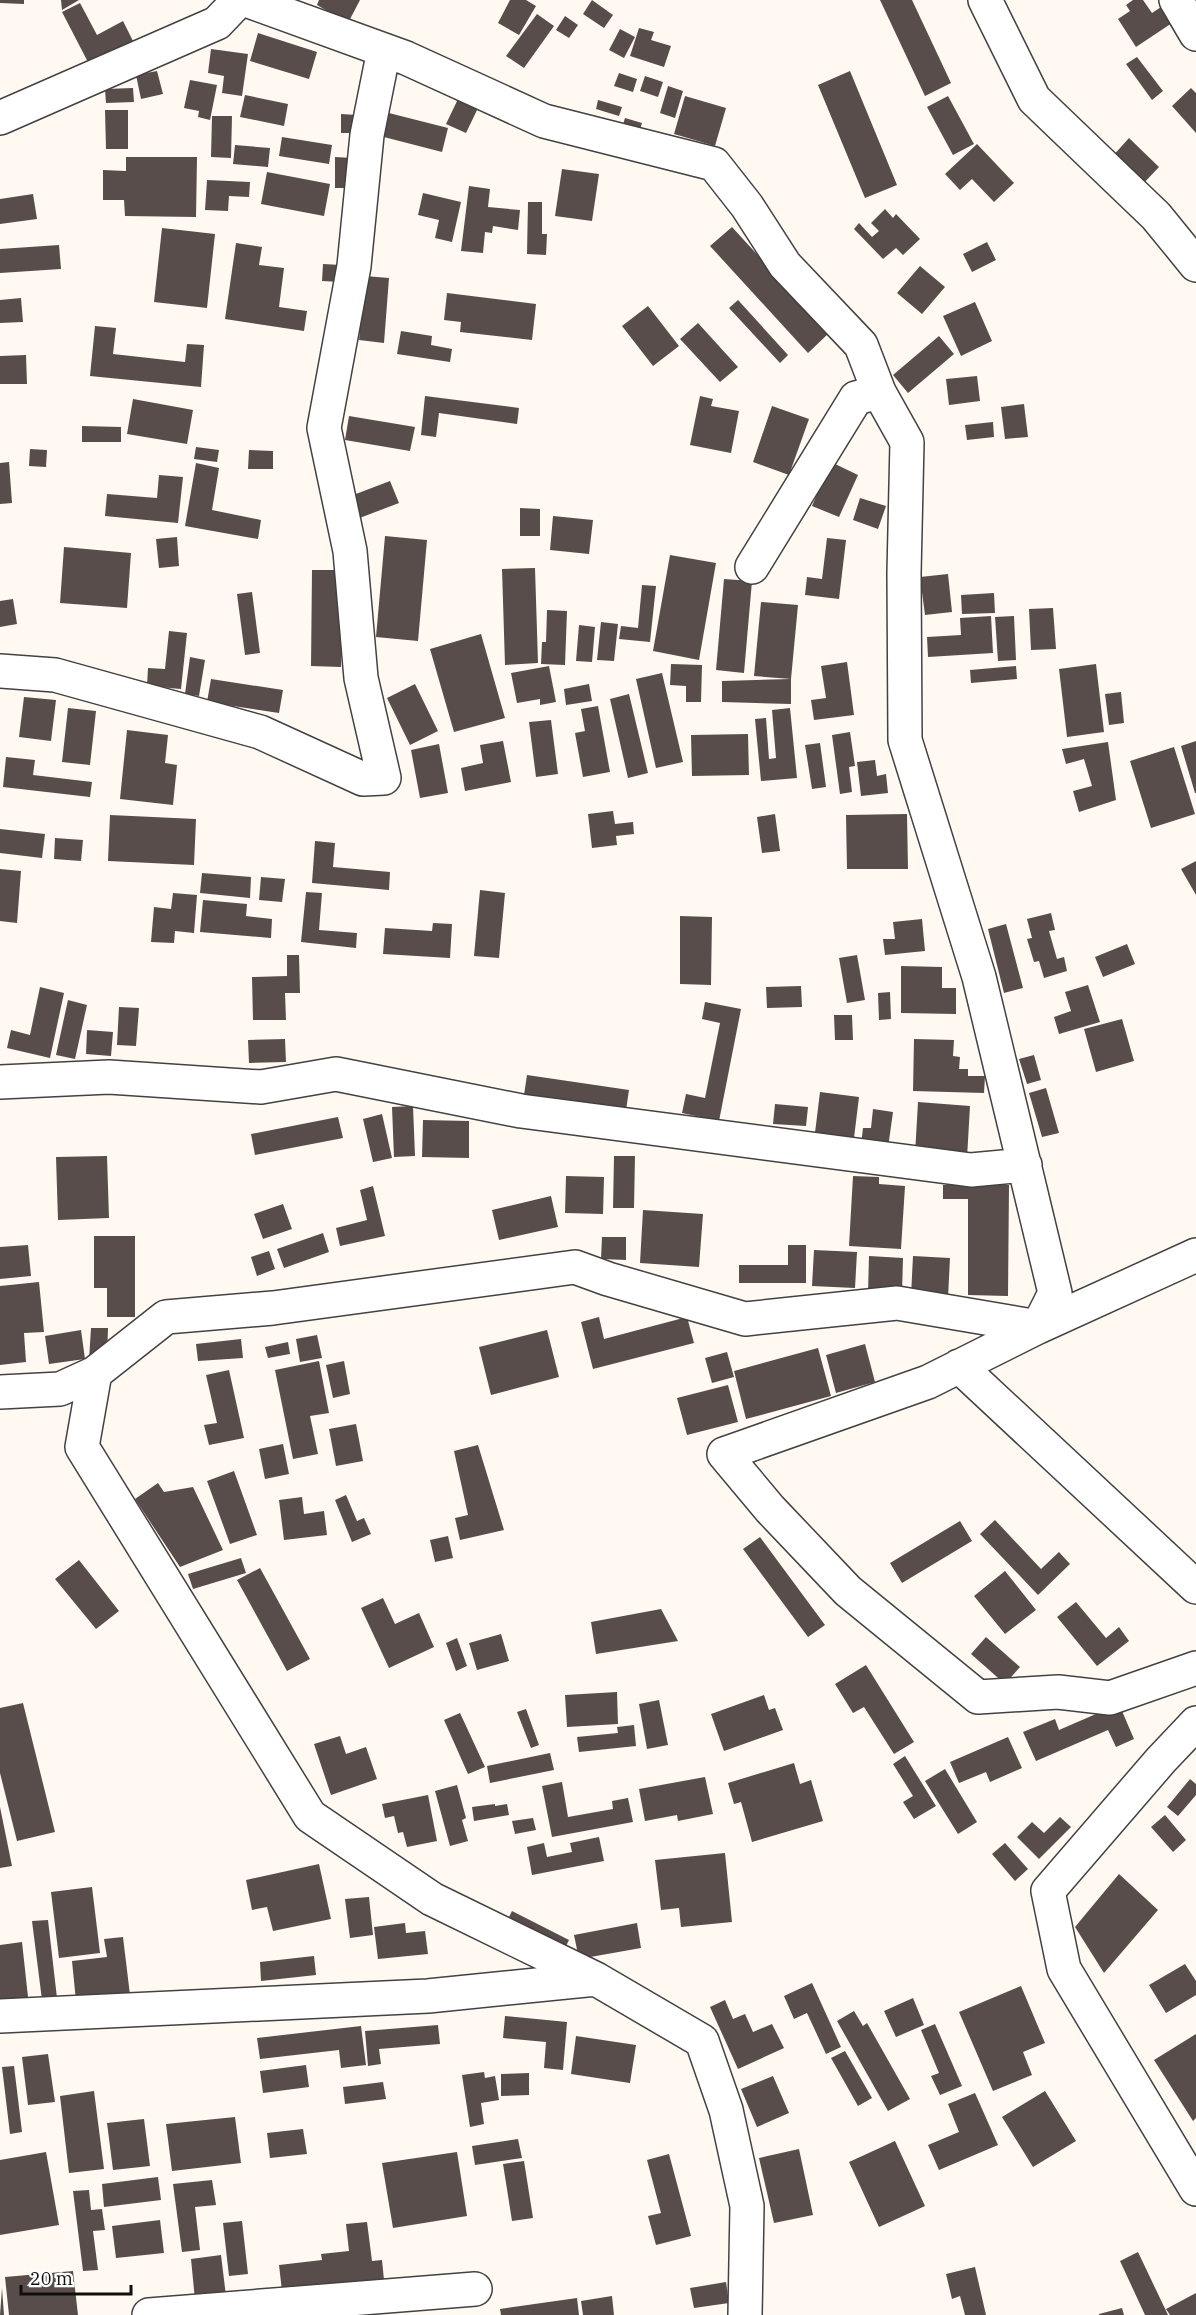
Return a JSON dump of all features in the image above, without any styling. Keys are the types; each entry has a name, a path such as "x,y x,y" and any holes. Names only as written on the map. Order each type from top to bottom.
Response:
{"street":[{"path":"0,118 217,23 239,0"},
{"path":"246,0 406,58 544,121 714,164 747,206 785,265 861,345 879,392 907,442 904,740 979,976 1055,1293 1038,1327"},
{"path":"985,0 1034,99 1155,216 1196,265"},
{"path":"1176,0 1196,34"},
{"path":"0,671 55,675 214,719 260,732 363,779 384,778 361,678 350,551 324,429 354,266 367,135 384,50"},
{"path":"752,567 856,398 879,392"},
{"path":"0,1082 109,1077 261,1087 336,1074 545,1114 971,1170 1025,1165"},
{"path":"1196,1255 1038,1327 928,1382 724,1454 770,1509 848,1592 978,1697 1058,1692 1110,1698 1196,1668"},
{"path":"0,1392 60,1389 95,1373 166,1317 273,1308 575,1267 608,1279 745,1319 897,1303 1038,1327"},
{"path":"959,1366 1196,1587"},
{"path":"95,1373 82,1447 310,1816 432,1899 596,1979 702,2041 726,2110 747,2206 744,2315"},
{"path":"1196,1723 1161,1760 1048,1891 1064,1969 1196,2189"},
{"path":"0,2016 428,1996 596,1979"},
{"path":"149,2315 475,2289"}],"building":[{"path":"0,0 24,0 24,4 0,3"},
{"path":"61,0 79,0 62,10"},
{"path":"319,0 360,0 348,23 317,5"},
{"path":"510,0 526,0 536,6 519,35 498,23"},
{"path":"592,0 613,15 604,28 583,14"},
{"path":"880,0 912,0 951,83 925,96"},
{"path":"1133,0 1143,0 1152,13 1167,3 1178,19 1136,47 1118,19 1130,11 1126,5"},
{"path":"80,3 97,35 123,21 134,43 90,66 62,12"},
{"path":"537,14 554,26 524,68 506,56"},
{"path":"565,16 578,25 569,38 556,30"},
{"path":"639,28 654,32 651,40 671,46 664,67 630,56"},
{"path":"620,29 635,37 624,58 609,50"},
{"path":"258,33 317,52 309,79 250,61"},
{"path":"211,49 248,54 242,96 222,93 224,76 208,73"},
{"path":"1137,57 1163,91 1152,100 1126,64"},
{"path":"157,71 163,94 141,99 136,75"},
{"path":"850,71 897,185 865,198 818,85"},
{"path":"619,73 637,79 633,92 614,86"},
{"path":"645,76 663,82 658,97 640,91"},
{"path":"190,80 217,85 210,120 198,117 199,111 184,108"},
{"path":"668,86 683,91 675,118 660,113"},
{"path":"133,88 134,102 106,103 105,89"},
{"path":"1191,88 1196,93 1196,133 1172,106"},
{"path":"245,95 288,104 284,126 240,117"},
{"path":"685,96 726,108 715,146 674,134"},
{"path":"948,96 974,144 953,155 927,107"},
{"path":"458,99 478,108 466,133 446,124"},
{"path":"598,100 622,107 619,116 596,109"},
{"path":"105,110 128,110 128,149 106,149"},
{"path":"385,112 448,128 442,152 380,136"},
{"path":"341,114 357,115 357,133 341,133"},
{"path":"212,116 232,116 231,158 211,157"},
{"path":"625,118 642,123 638,136 621,131"},
{"path":"282,137 332,145 329,164 279,156"},
{"path":"1129,138 1159,167 1141,186 1111,158"},
{"path":"977,144 1014,183 994,202 972,179 960,190 945,174"},
{"path":"235,145 270,148 268,167 233,164"},
{"path":"126,157 197,157 196,217 125,216 124,200 103,200 103,170 126,171"},
{"path":"335,157 353,158 352,188 335,188"},
{"path":"562,169 599,174 592,221 555,216"},
{"path":"267,172 330,184 324,216 261,204"},
{"path":"207,180 250,182 249,197 229,196 228,211 205,210"},
{"path":"469,186 490,189 488,207 520,210 518,230 493,226 492,233 485,232 483,253 461,251"},
{"path":"423,193 461,202 452,242 435,238 439,220 418,215"},
{"path":"33,194 37,219 0,224 0,199"},
{"path":"528,202 542,202 542,234 547,234 546,255 527,254"},
{"path":"885,209 893,218 896,214 920,239 903,255 896,248 883,259 854,229 859,223 872,237 879,231 871,223"},
{"path":"732,227 829,333 808,353 710,246"},
{"path":"162,228 215,234 207,308 154,302"},
{"path":"987,242 996,260 972,272 963,254"},
{"path":"236,243 262,247 259,265 284,268 279,307 307,311 304,331 225,319"},
{"path":"59,245 61,269 0,273 0,249"},
{"path":"323,264 341,265 340,282 322,281"},
{"path":"920,266 945,287 922,314 897,293"},
{"path":"365,276 389,278 384,343 359,340"},
{"path":"447,293 536,304 532,340 460,332 461,322 444,320"},
{"path":"21,298 23,322 0,323 0,300"},
{"path":"738,300 788,355 780,363 729,308"},
{"path":"975,302 992,341 961,356 943,316"},
{"path":"648,306 679,346 653,366 622,326"},
{"path":"698,323 738,367 720,382 680,339"},
{"path":"95,326 116,328 113,354 185,362 187,344 204,345 201,387 90,376"},
{"path":"401,331 432,336 431,345 452,349 450,362 397,354"},
{"path":"939,336 954,354 908,393 893,375"},
{"path":"26,355 27,384 0,384 0,356"},
{"path":"977,376 980,401 949,405 946,379"},
{"path":"425,396 519,408 517,424 439,413 436,437 421,435"},
{"path":"700,396 713,399 711,406 739,411 731,453 690,445"},
{"path":"133,399 193,410 187,444 127,434"},
{"path":"1024,404 1028,437 1005,439 1001,407"},
{"path":"772,406 809,419 789,475 753,462"},
{"path":"349,416 415,427 410,451 345,440"},
{"path":"993,422 994,437 967,440 965,425"},
{"path":"82,426 121,427 121,442 82,442"},
{"path":"196,447 219,450 217,462 194,459"},
{"path":"30,449 47,450 46,467 29,466"},
{"path":"249,450 273,451 273,469 248,469"},
{"path":"9,462 12,503 0,504 0,463"},
{"path":"831,462 858,475 839,517 812,506"},
{"path":"196,463 219,468 212,510 261,520 258,539 185,526"},
{"path":"159,475 183,477 178,523 105,516 107,494 157,498"},
{"path":"390,481 399,503 357,519 348,497"},
{"path":"860,498 886,506 878,529 853,520"},
{"path":"520,508 540,509 540,536 520,536"},
{"path":"553,516 593,520 589,554 550,550"},
{"path":"385,536 427,540 418,641 376,637"},
{"path":"177,537 179,566 159,568 156,539"},
{"path":"827,538 846,540 839,599 805,595 807,577 822,579"},
{"path":"64,547 131,553 127,608 60,603"},
{"path":"670,555 716,563 699,660 653,651"},
{"path":"535,568 538,663 505,665 502,569"},
{"path":"312,570 343,570 341,667 311,666"},
{"path":"948,574 952,612 925,615 920,577"},
{"path":"724,579 752,581 744,673 716,670"},
{"path":"642,585 656,586 650,642 619,639 621,626 638,628"},
{"path":"252,592 260,653 245,655 237,594"},
{"path":"994,593 995,613 962,614 961,595"},
{"path":"13,599 17,624 0,627 0,601"},
{"path":"761,602 798,605 791,679 754,676"},
{"path":"1053,608 1056,649 1031,650 1029,609"},
{"path":"547,610 567,611 565,665 541,664 542,642 546,642"},
{"path":"991,616 993,653 928,657 927,637 961,635 960,618"},
{"path":"1014,616 1016,660 998,661 995,617"},
{"path":"601,622 618,624 614,661 597,660"},
{"path":"579,625 595,627 592,662 576,661"},
{"path":"169,631 187,633 181,689 147,686 148,668 165,669"},
{"path":"481,634 505,718 454,732 430,649"},
{"path":"190,657 205,660 199,696 185,694"},
{"path":"847,662 854,715 814,720 811,700 826,698 821,666"},
{"path":"671,664 702,665 701,702 686,702 686,686 670,685"},
{"path":"1096,664 1104,732 1067,737 1059,669"},
{"path":"549,666 556,702 540,705 540,699 517,703 511,673"},
{"path":"1016,666 1017,679 971,683 970,670"},
{"path":"662,673 683,762 656,768 636,679"},
{"path":"211,679 283,690 279,713 207,702"},
{"path":"791,679 791,704 722,702 722,681"},
{"path":"415,684 438,731 410,745 387,698"},
{"path":"589,684 592,701 566,705 564,689"},
{"path":"1121,692 1124,723 1109,725 1105,694"},
{"path":"629,694 648,773 628,778 610,699"},
{"path":"24,697 56,700 51,741 19,737"},
{"path":"598,706 610,772 583,777 575,733 585,731 581,709"},
{"path":"68,708 96,711 90,765 62,762"},
{"path":"790,708 797,778 761,781 755,719 766,718 769,759 776,758 772,710"},
{"path":"551,720 558,774 536,777 529,722"},
{"path":"127,730 168,735 165,763 177,765 173,805 120,799"},
{"path":"850,732 855,766 849,767 852,792 840,794 832,735"},
{"path":"748,734 749,775 692,776 691,735"},
{"path":"503,741 511,782 465,791 461,768 483,763 480,745"},
{"path":"1196,741 1196,793 1195,793 1181,746"},
{"path":"1108,742 1116,800 1079,812 1073,791 1092,786 1084,759 1066,764 1062,749"},
{"path":"820,743 826,787 812,789 805,745"},
{"path":"439,744 448,793 420,798 411,750"},
{"path":"1174,747 1195,814 1151,828 1130,761"},
{"path":"6,757 35,760 33,775 92,782 90,797 3,787"},
{"path":"875,760 877,776 886,774 888,793 861,796 857,762"},
{"path":"613,811 615,824 633,822 634,834 616,836 617,845 592,848 588,814"},
{"path":"775,814 780,851 762,853 757,817"},
{"path":"907,814 908,869 847,869 846,815"},
{"path":"110,815 196,819 194,865 108,861"},
{"path":"0,829 45,834 42,858 0,853"},
{"path":"55,838 83,840 81,861 54,859"},
{"path":"315,841 335,843 333,867 390,872 389,890 312,883"},
{"path":"1196,861 1196,895 1181,869"},
{"path":"0,869 21,871 17,923 0,921"},
{"path":"202,873 251,877 250,898 200,893"},
{"path":"261,877 285,879 282,902 259,900"},
{"path":"480,890 505,893 499,958 474,956"},
{"path":"306,892 322,893 319,930 357,933 356,948 301,942"},
{"path":"173,893 197,895 194,933 175,931 174,943 151,942 154,907 171,909"},
{"path":"203,900 247,904 246,916 272,919 271,938 200,932"},
{"path":"1051,913 1055,930 1049,931 1057,959 1064,957 1067,971 1044,978 1039,961 1034,962 1027,939 1032,938 1027,919"},
{"path":"680,916 712,917 711,985 680,984"},
{"path":"922,919 925,951 885,955 883,939 895,939 893,922"},
{"path":"433,923 452,924 450,958 383,954 385,928 432,931"},
{"path":"1006,924 1023,988 1004,993 988,929"},
{"path":"1127,944 1135,964 1103,977 1095,957"},
{"path":"287,955 299,955 300,993 285,993 286,1020 253,1020 252,977 287,976"},
{"path":"857,955 865,1000 847,1003 839,958"},
{"path":"901,966 942,967 942,988 956,988 956,1014 901,1013"},
{"path":"1088,985 1100,1022 1059,1034 1054,1017 1071,1011 1065,992"},
{"path":"801,986 802,1007 767,1008 766,987"},
{"path":"40,987 64,993 50,1058 7,1048 11,1030 30,1035"},
{"path":"890,992 891,1019 879,1020 878,993"},
{"path":"68,1000 87,1005 75,1059 56,1055"},
{"path":"705,1002 741,1009 719,1121 682,1113 686,1094 705,1098 720,1023 702,1019"},
{"path":"119,1007 139,1008 136,1046 117,1045"},
{"path":"834,1015 852,1015 853,1040 835,1040"},
{"path":"1122,1019 1134,1061 1096,1072 1084,1029"},
{"path":"87,1030 113,1032 111,1056 86,1054"},
{"path":"285,1039 286,1062 249,1063 248,1040"},
{"path":"914,1039 954,1040 953,1056 960,1057 959,1069 968,1069 968,1076 985,1076 984,1093 913,1091"},
{"path":"1034,1055 1041,1080 1027,1084 1019,1059"},
{"path":"527,1075 629,1090 626,1110 524,1095"},
{"path":"1046,1088 1059,1133 1042,1137 1029,1093"},
{"path":"820,1092 859,1097 853,1146 814,1141"},
{"path":"918,1102 970,1106 967,1158 915,1154"},
{"path":"775,1104 808,1107 806,1126 773,1124"},
{"path":"413,1106 415,1156 394,1157 392,1107"},
{"path":"873,1109 893,1112 888,1148 861,1145 863,1128 871,1128"},
{"path":"382,1114 392,1158 373,1162 363,1119"},
{"path":"338,1117 343,1138 255,1155 251,1134"},
{"path":"423,1120 469,1121 469,1158 422,1157"},
{"path":"107,1156 109,1218 58,1220 56,1157"},
{"path":"614,1156 635,1156 634,1208 613,1208"},
{"path":"566,1176 604,1177 603,1214 565,1213"},
{"path":"853,1176 879,1177 879,1184 905,1186 901,1249 849,1246"},
{"path":"943,1185 1009,1185 1008,1296 968,1295 968,1199 943,1199"},
{"path":"373,1186 385,1236 340,1246 336,1228 367,1220 360,1190"},
{"path":"551,1196 558,1227 499,1240 492,1210"},
{"path":"283,1204 292,1229 263,1239 254,1214"},
{"path":"643,1210 703,1214 699,1267 640,1263"},
{"path":"323,1233 329,1252 284,1268 277,1249"},
{"path":"94,1236 135,1236 135,1317 107,1317 107,1288 94,1288"},
{"path":"602,1237 626,1237 626,1260 601,1259"},
{"path":"28,1245 31,1276 0,1279 0,1247"},
{"path":"788,1245 806,1245 806,1283 739,1283 739,1265 788,1265"},
{"path":"814,1250 857,1252 855,1288 812,1286"},
{"path":"269,1251 275,1269 257,1276 251,1257"},
{"path":"869,1256 903,1258 902,1294 868,1293"},
{"path":"913,1256 950,1258 948,1298 911,1296"},
{"path":"39,1282 44,1332 24,1333 26,1362 0,1365 0,1286"},
{"path":"599,1317 604,1339 687,1317 694,1343 593,1369 581,1322"},
{"path":"91,1328 108,1328 107,1360 89,1360"},
{"path":"81,1330 85,1359 49,1364 45,1336"},
{"path":"547,1330 559,1377 491,1395 479,1347"},
{"path":"317,1335 322,1358 300,1362 296,1339"},
{"path":"241,1339 243,1358 198,1361 196,1344"},
{"path":"288,1342 290,1354 268,1358 265,1347"},
{"path":"865,1344 875,1382 836,1393 826,1355"},
{"path":"818,1348 831,1396 746,1419 734,1371"},
{"path":"727,1352 734,1377 712,1383 705,1358"},
{"path":"319,1361 329,1413 310,1416 318,1454 293,1459 275,1370"},
{"path":"344,1361 350,1394 333,1398 326,1365"},
{"path":"229,1370 244,1438 209,1445 204,1425 217,1423 206,1375"},
{"path":"728,1385 738,1422 687,1435 677,1398"},
{"path":"356,1424 363,1461 336,1466 329,1429"},
{"path":"283,1444 289,1474 265,1479 259,1449"},
{"path":"478,1445 504,1530 460,1540 455,1518 468,1515 454,1451"},
{"path":"234,1471 257,1535 230,1544 207,1481"},
{"path":"158,1483 164,1492 193,1487 223,1550 180,1567 135,1499"},
{"path":"346,1495 357,1521 364,1518 371,1534 352,1542 335,1500"},
{"path":"302,1497 304,1514 324,1511 327,1535 284,1540 279,1500"},
{"path":"995,1520 1041,1569 1059,1552 1070,1564 1038,1595 980,1534"},
{"path":"960,1521 972,1541 902,1583 890,1563"},
{"path":"448,1536 453,1558 435,1562 430,1540"},
{"path":"760,1537 825,1625 808,1637 743,1549"},
{"path":"241,1558 246,1573 193,1589 188,1574"},
{"path":"79,1560 119,1611 96,1629 55,1579"},
{"path":"260,1568 310,1659 287,1671 237,1580"},
{"path":"1005,1571 1036,1610 1005,1634 974,1596"},
{"path":"383,1598 395,1624 419,1613 434,1647 389,1668 361,1608"},
{"path":"1076,1602 1106,1638 1119,1627 1129,1641 1097,1666 1057,1617"},
{"path":"661,1609 678,1641 596,1654 591,1622"},
{"path":"501,1634 509,1661 477,1670 469,1643"},
{"path":"986,1637 1020,1667 1005,1684 971,1654"},
{"path":"457,1638 467,1666 456,1671 446,1643"},
{"path":"866,1665 914,1742 894,1754 864,1707 853,1713 835,1684"},
{"path":"617,1692 618,1724 567,1727 565,1695"},
{"path":"764,1695 769,1710 775,1708 783,1730 724,1751 711,1714"},
{"path":"659,1700 668,1745 647,1749 639,1704"},
{"path":"23,1703 55,1832 17,1841 0,1773 0,1708"},
{"path":"1119,1704 1134,1739 1116,1747 1108,1730 1036,1761 1023,1732 1055,1719 1059,1730"},
{"path":"526,1709 539,1745 531,1748 517,1712"},
{"path":"460,1713 485,1767 468,1774 444,1720"},
{"path":"634,1725 636,1746 579,1752 577,1737 618,1733 617,1727"},
{"path":"340,1736 346,1754 366,1747 377,1779 331,1795 314,1744"},
{"path":"1008,1737 1022,1768 990,1782 986,1772 959,1783 950,1762"},
{"path":"550,1753 554,1770 490,1783 487,1766"},
{"path":"905,1756 936,1806 914,1819 903,1802 913,1796 893,1764"},
{"path":"794,1763 800,1784 811,1780 823,1821 752,1842 741,1802 734,1804 728,1783"},
{"path":"945,1769 977,1822 958,1834 925,1781"},
{"path":"705,1777 713,1814 678,1821 677,1815 645,1821 639,1789"},
{"path":"1190,1779 1196,1784 1196,1795 1178,1816 1167,1807"},
{"path":"562,1782 568,1817 613,1809 612,1801 628,1798 633,1822 552,1837 542,1786"},
{"path":"457,1785 466,1818 462,1820 468,1841 450,1846 435,1791"},
{"path":"428,1795 437,1841 407,1847 403,1832 398,1833 394,1816 385,1818 382,1804"},
{"path":"495,1804 495,1806 507,1804 509,1815 474,1821 472,1807"},
{"path":"0,1807 12,1866 0,1868"},
{"path":"1165,1815 1186,1840 1173,1852 1151,1827"},
{"path":"1060,1817 1071,1827 1039,1859 1017,1837 1032,1822 1044,1833"},
{"path":"533,1818 536,1830 515,1834 512,1821"},
{"path":"599,1837 604,1861 532,1875 527,1847 544,1843 547,1857 572,1852 570,1843"},
{"path":"1005,1843 1028,1869 1015,1881 992,1854"},
{"path":"725,1853 732,1922 681,1927 679,1908 661,1910 655,1860"},
{"path":"319,1864 331,1919 273,1931 267,1907 252,1910 246,1880"},
{"path":"1119,1874 1158,1910 1104,1973 1075,1927"},
{"path":"92,1887 100,1953 59,1958 51,1892"},
{"path":"369,1897 373,1935 350,1938 345,1899"},
{"path":"512,1911 569,1940 561,1956 504,1927"},
{"path":"48,1920 57,1998 42,2000 32,1921"},
{"path":"405,1923 406,1933 425,1931 428,1954 378,1959 374,1927"},
{"path":"637,1923 641,1948 579,1959 574,1935"},
{"path":"123,1937 130,1995 76,2001 72,1961 107,1957 104,1939"},
{"path":"22,1942 28,1997 0,2000 0,1945"},
{"path":"314,1956 316,1975 261,1981 260,1962"},
{"path":"1185,1964 1196,1981 1196,1995 1166,2013 1149,1985"},
{"path":"812,1983 841,2047 826,2054 807,2013 794,2019 784,1996"},
{"path":"1021,1986 1045,2043 1023,2052 1032,2075 993,2091 959,2012"},
{"path":"913,1998 924,2025 896,2037 884,2011"},
{"path":"725,2000 733,2019 745,2014 753,2032 772,2024 784,2048 738,2069 710,2007"},
{"path":"854,2011 863,2026 867,2023 910,2099 888,2111 837,2021"},
{"path":"505,2016 567,2022 563,2070 544,2068 546,2042 503,2038"},
{"path":"935,2024 962,2086 940,2095 931,2076 939,2073 921,2030"},
{"path":"438,2025 440,2044 379,2049 381,2064 368,2066 365,2031"},
{"path":"361,2026 366,2065 341,2068 339,2050 260,2059 257,2038"},
{"path":"1196,2034 1196,2118 1193,2121 1154,2060"},
{"path":"576,2036 636,2045 630,2083 571,2074"},
{"path":"845,2051 872,2098 858,2106 831,2058"},
{"path":"48,2054 55,2102 28,2105 22,2057"},
{"path":"306,2065 309,2087 263,2093 260,2071"},
{"path":"14,2066 22,2132 10,2134 2,2067"},
{"path":"484,2072 485,2078 495,2076 499,2100 481,2103 484,2124 470,2127 462,2075"},
{"path":"529,2073 529,2095 501,2096 501,2074"},
{"path":"773,2076 789,2113 757,2127 741,2089"},
{"path":"383,2082 386,2099 345,2104 343,2087"},
{"path":"94,2091 104,2169 69,2173 60,2096"},
{"path":"1045,2091 1076,2141 1033,2167 1002,2117"},
{"path":"975,2093 998,2145 939,2170 928,2145 959,2132 948,2104"},
{"path":"235,2117 241,2163 172,2171 166,2124"},
{"path":"144,2119 150,2166 113,2170 107,2123"},
{"path":"303,2129 307,2154 270,2158 267,2133"},
{"path":"518,2139 522,2158 475,2165 472,2146"},
{"path":"895,2141 925,2206 879,2227 849,2162"},
{"path":"799,2149 813,2215 774,2223 759,2158"},
{"path":"46,2152 59,2225 0,2235 0,2160"},
{"path":"457,2152 467,2216 393,2228 382,2163"},
{"path":"669,2154 691,2236 656,2245 648,2216 661,2213 647,2160"},
{"path":"524,2161 533,2218 512,2221 503,2164"},
{"path":"158,2177 161,2200 104,2207 102,2184"},
{"path":"212,2180 216,2205 195,2207 200,2250 182,2252 173,2184"},
{"path":"89,2190 91,2210 102,2209 105,2230 93,2231 98,2270 83,2271 73,2191"},
{"path":"160,2220 164,2253 116,2258 112,2226"},
{"path":"242,2221 248,2274 229,2276 223,2223"},
{"path":"367,2222 372,2261 382,2260 384,2280 282,2291 279,2265 322,2260 321,2254 349,2251 346,2224"},
{"path":"1138,2252 1168,2315 1145,2315 1120,2261"},
{"path":"221,2255 226,2296 195,2300 191,2259"},
{"path":"975,2267 986,2315 965,2315 960,2296 952,2299 946,2274"},
{"path":"73,2271 78,2315 9,2315 5,2277"},
{"path":"726,2282 729,2303 694,2308 690,2288"},
{"path":"2,2288 4,2315 0,2315"},
{"path":"1196,2293 1196,2315 1170,2315 1166,2309"},
{"path":"612,2296 614,2315 583,2315 581,2301"},
{"path":"577,2298 579,2315 501,2315 500,2309"},
{"path":"1122,2308 1124,2315 1099,2315 1099,2314"}]}
